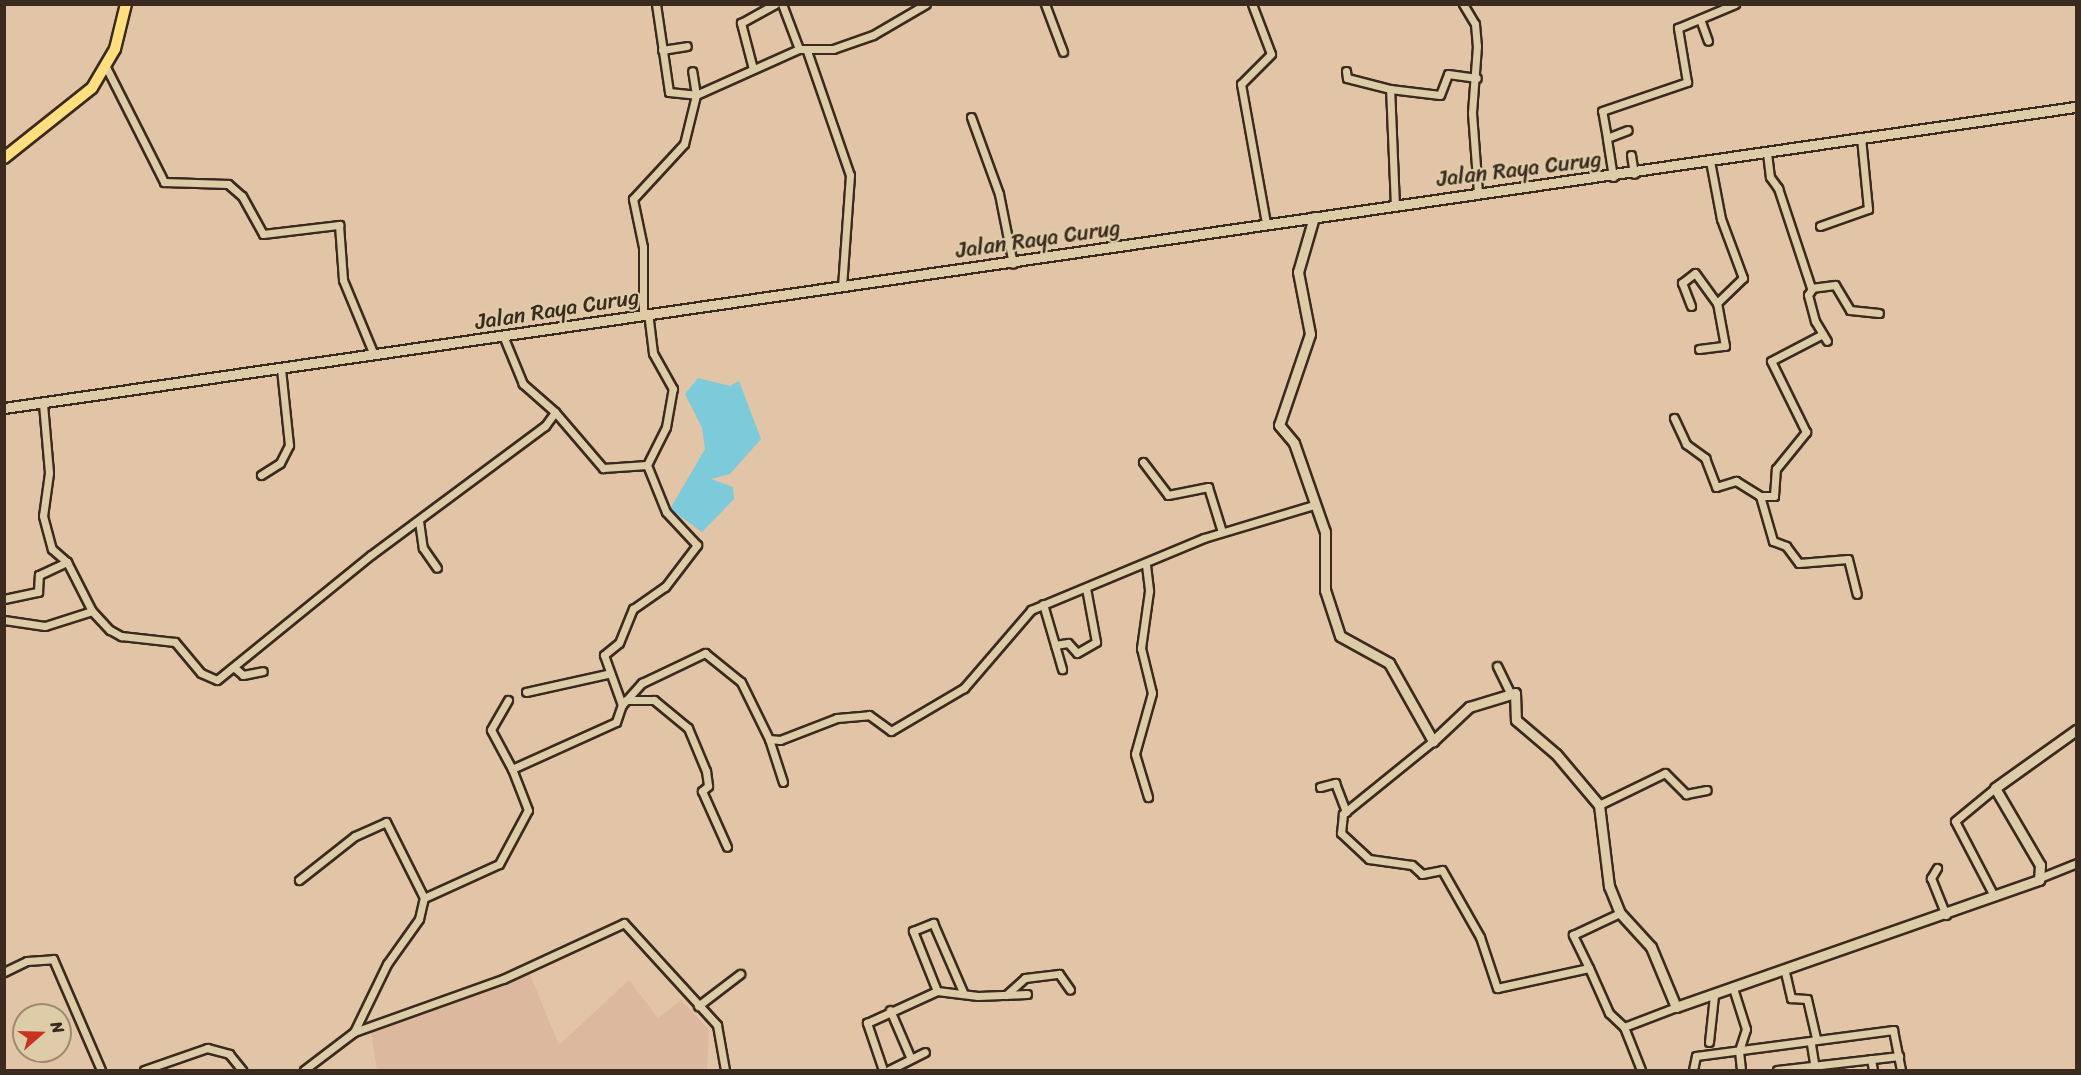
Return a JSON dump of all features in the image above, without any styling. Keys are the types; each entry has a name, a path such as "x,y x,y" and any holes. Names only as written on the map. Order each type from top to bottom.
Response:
{"main road":[{"path":"4,158 81,100 106,67 126,4"}],"street":[{"path":"656,4 669,92 696,95 753,69 803,50 873,35 926,4"},
{"path":"1046,4 1063,52"},
{"path":"1252,4 1271,54 1241,84 1266,223"},
{"path":"1463,4 1475,24 1477,78 1472,113 1478,193"},
{"path":"1613,177 1602,111 1687,82 1676,31 1736,4"},
{"path":"753,69 741,23 780,5 803,50 850,176 842,286"},
{"path":"1700,20 1708,41"},
{"path":"663,50 687,46"},
{"path":"106,67 164,182 228,184 242,196 263,234 339,225 343,279 374,355"},
{"path":"624,702 607,674 604,655 620,643 633,609 664,587 697,545 666,512 647,465 666,427 673,389 653,353 645,315 643,247 633,199 684,144 696,95 692,71"},
{"path":"1346,71 1347,78 1390,89 1440,95 1447,75 1477,78"},
{"path":"1390,89 1395,206"},
{"name":"Jalan Raya Curug","path":"4,408 504,338 842,286 1013,264 1266,223 1634,174 2076,107"},
{"path":"971,117 999,194 1013,264"},
{"path":"1607,138 1628,130"},
{"path":"1820,226 1868,209 1861,138"},
{"path":"1767,153 1770,177 1779,188 1812,290"},
{"path":"1631,155 1634,174"},
{"path":"1710,161 1720,219 1743,275 1717,303"},
{"path":"1314,217 1298,272 1310,334 1279,425 1294,443 1326,536 1325,590 1340,636 1389,663 1433,741"},
{"path":"1691,306 1682,283 1695,273 1717,303 1726,344 1711,352 1699,349"},
{"path":"1827,341 1821,335 1808,295 1812,290 1835,285 1850,310 1879,313"},
{"path":"1674,418 1686,444 1705,458 1716,487 1736,481 1760,496 1775,495 1776,469 1806,432 1771,361 1821,335"},
{"path":"504,338 523,384 555,412 603,468 647,465"},
{"path":"261,475 280,464 289,445 281,369"},
{"path":"43,404 50,473 43,522 51,549 67,562 92,611 121,636 175,642 208,678 225,678 276,632 419,521 526,443 555,412"},
{"path":"1143,462 1168,495 1209,487 1222,532"},
{"path":"1760,496 1773,541 1786,546 1799,563 1848,559 1857,594"},
{"path":"769,739 780,740 837,718 872,716 885,730 896,728 964,688 1023,617 1043,604 1146,565 1222,532 1314,506"},
{"path":"419,521 423,548 437,568"},
{"path":"4,599 38,592 39,575 67,562"},
{"path":"1146,565 1148,604 1141,648 1152,693 1135,754 1148,797"},
{"path":"1055,645 1068,643 1077,653 1096,642 1086,588"},
{"path":"1043,604 1062,669"},
{"path":"4,620 45,626 92,611"},
{"path":"512,769 616,722 624,702 642,683 705,652 741,682 769,739 783,782"},
{"path":"1497,666 1510,693"},
{"path":"236,669 243,675 263,671"},
{"path":"526,692 607,674"},
{"path":"1589,968 1497,987 1483,944 1444,872 1422,874 1412,865 1362,856 1339,828 1346,812 1433,741 1469,707 1510,693 1516,695 1519,724 1556,753 1599,805 1603,866 1620,913 1650,947 1676,1006"},
{"path":"424,898 499,864 528,810 512,769 491,730 508,700"},
{"path":"624,702 654,700 688,728 706,771 708,786 702,791 727,847"},
{"path":"1994,894 1955,821 1995,788 2076,731"},
{"path":"1599,805 1665,773 1686,794 1707,790"},
{"path":"1320,787 1335,783 1346,812"},
{"path":"1995,788 2042,877"},
{"path":"299,880 355,836 386,822 424,898 419,919 387,964 354,1032"},
{"path":"1624,1027 1676,1006 1785,972 1946,915 2076,863"},
{"path":"1938,868 1931,878 1946,915"},
{"path":"1620,913 1573,935 1609,1013 1624,1027 1641,1071"},
{"path":"304,1071 354,1032 503,979 624,923 720,1030 725,1071"},
{"path":"937,991 913,931 933,923 963,992"},
{"path":"4,972 27,961 53,959 101,1071"},
{"path":"1785,972 1791,998 1807,999 1814,1041 1815,1068"},
{"path":"698,1006 740,974"},
{"path":"1006,995 1025,978 1059,974 1070,990"},
{"path":"1733,988 1746,1029 1738,1051 1741,1071"},
{"path":"883,1071 866,1024 890,1010 937,991 1027,994"},
{"path":"1709,1042 1714,995"},
{"path":"890,1010 911,1059"},
{"path":"1693,1071 1695,1056 1894,1031 1900,1071"},
{"path":"144,1071 207,1048 229,1054 242,1071"},
{"path":"889,1071 925,1052"},
{"path":"1777,1071 1845,1067 1871,1059 1899,1056"},
{"path":"1871,1059 1873,1071"}],"shaded area":[{"path":"529,972 559,1045 629,980 658,1018 681,1000 709,1030 707,1070 377,1070 371,1031"}],"water":[{"path":"698,378 730,386 739,381 761,439 730,474 711,479 733,487 734,499 702,532 670,509 705,449 702,428 685,394"}]}
